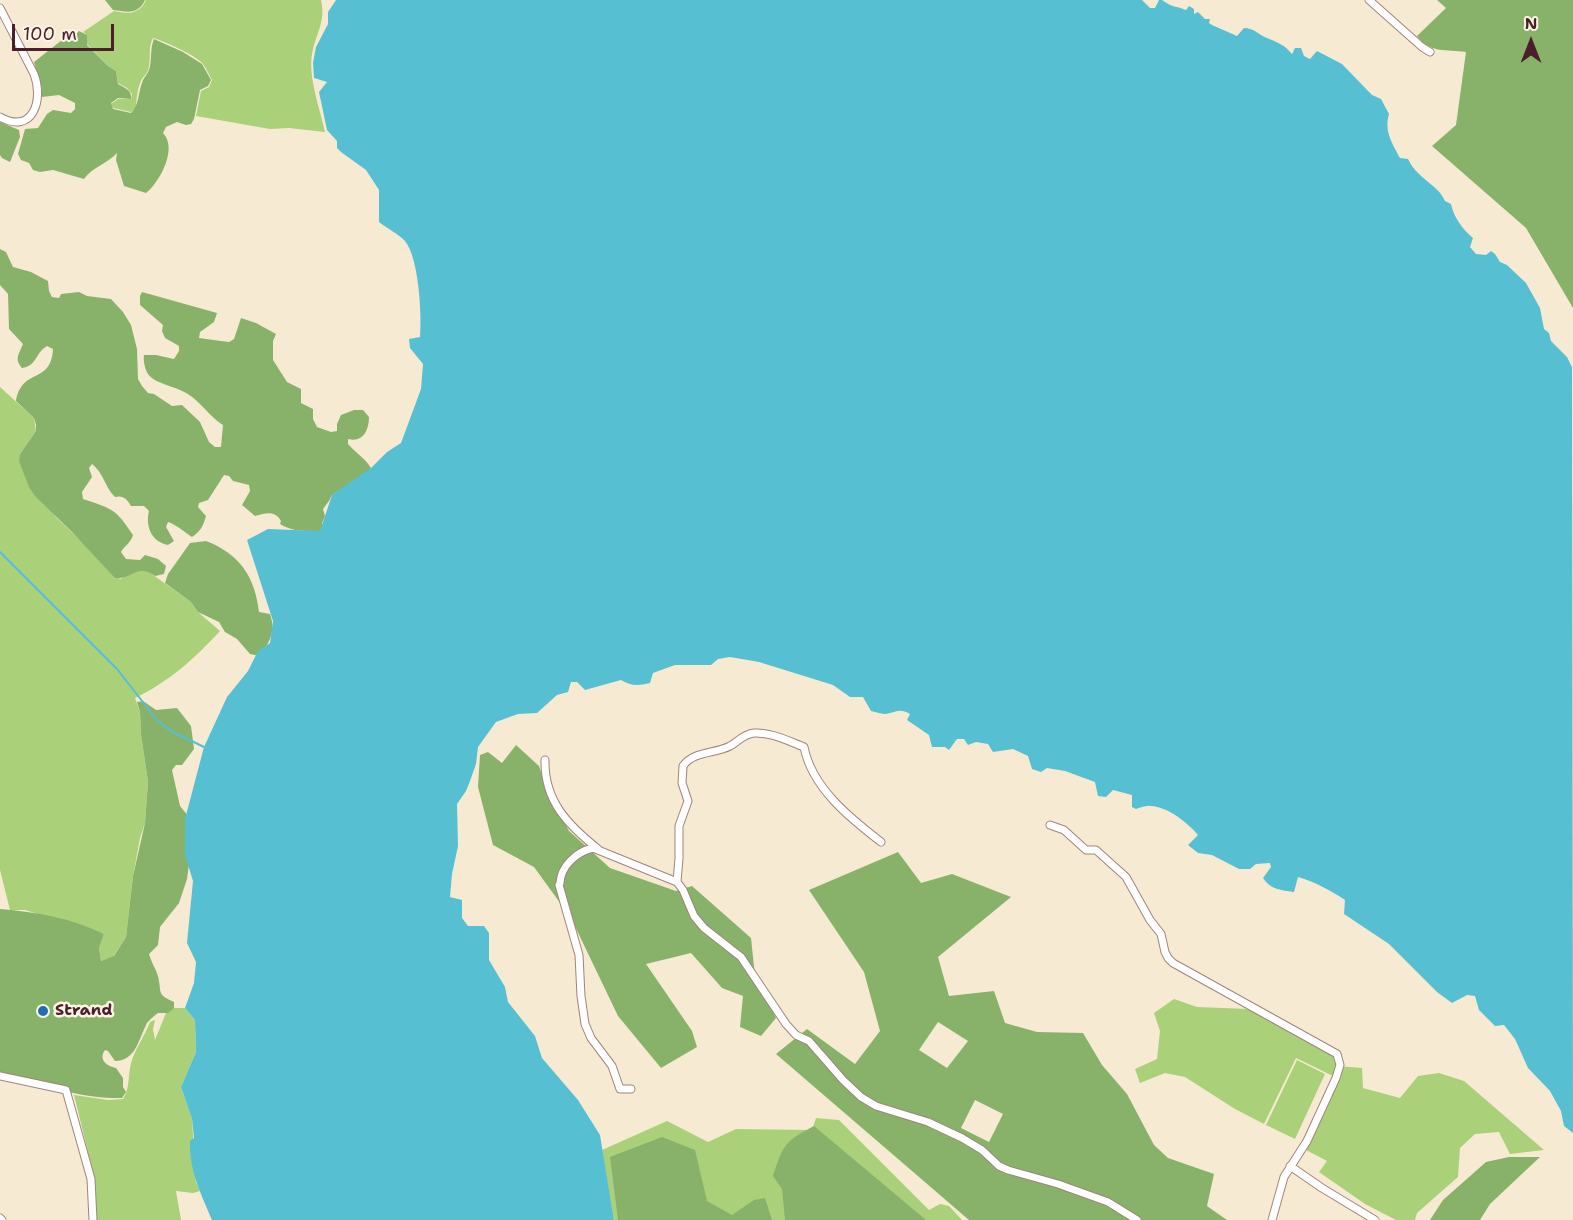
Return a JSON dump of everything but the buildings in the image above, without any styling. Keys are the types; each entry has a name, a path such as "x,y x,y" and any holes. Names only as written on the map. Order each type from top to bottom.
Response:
{"street":[{"path":"1369,0 1430,52"},
{"path":"0,8 34,74 39,96 30,116 22,122 12,123 0,117"},
{"path":"676,882 680,858 679,826 688,801 682,783 683,766 689,760 730,746 736,740 752,733 764,733 804,747 811,768 834,801 881,842"},
{"path":"545,760 545,777 549,789 566,820 575,831 610,856 676,882 683,891 694,916 704,928 741,957 786,1024 796,1035 809,1041 843,1080 861,1096 876,1106 928,1122 954,1133 972,1143 999,1166 1108,1202 1137,1220"},
{"path":"1050,825 1064,830 1086,850 1096,850 1126,877 1150,920 1161,934 1165,952 1173,963 1337,1053 1340,1065 1336,1078 1307,1141 1290,1166 1281,1185 1272,1220"},
{"path":"598,849 585,850 566,864 561,870 560,884 579,955 581,996 587,1031 612,1066 616,1084 620,1089 631,1089"},
{"path":"0,1076 66,1090 91,1179 93,1220"},
{"path":"1290,1166 1375,1220"}],"green space":[{"path":"105,0 145,0 139,8 127,12 113,10"},
{"path":"146,0 321,0 322,15 311,63 313,83 325,132 289,128 270,129 196,116 201,91 209,87 212,80 206,69 192,56 153,38 149,68 139,85 136,108 131,112 113,108 111,104 118,99 131,99 132,94 118,83 116,71 87,44 87,35 83,32 114,11 128,13 136,11"},
{"path":"1437,0 1573,0 1573,308 1526,228 1432,146 1456,125 1466,52 1433,48 1417,36 1446,8"},
{"path":"79,31 87,35 87,45 116,71 118,84 130,93 131,99 118,98 111,103 113,109 131,113 134,110 149,69 154,39 183,52 202,64 211,80 208,86 200,90 191,124 177,122 166,127 163,133 169,147 168,156 157,181 146,193 124,186 116,160 117,153 91,171 84,179 53,170 40,172 33,170 29,163 21,160 18,154 25,129 38,128 47,114 53,110 71,113 75,109 75,103 59,95 42,97 34,62 62,40 72,38"},
{"path":"0,122 19,130 20,137 10,162 0,155"},
{"path":"0,249 6,252 13,267 31,272 48,281 52,297 59,298 61,294 79,292 87,296 111,299 131,325 137,349 138,379 142,386 148,393 154,394 172,406 182,405 200,422 209,442 215,447 221,447 223,425 188,394 155,380 147,372 144,355 174,359 179,346 165,338 162,331 163,325 140,305 142,292 217,313 214,322 200,332 199,338 229,342 234,339 241,318 276,334 273,341 273,360 287,382 301,389 301,403 313,409 313,419 317,427 331,432 337,431 341,415 354,410 363,410 369,417 364,434 358,439 348,439 348,444 371,468 367,473 332,495 323,509 324,528 320,531 290,528 280,524 279,518 273,514 255,516 242,505 250,491 249,485 233,481 229,476 224,475 208,500 199,503 198,507 206,516 200,530 192,537 168,522 166,527 174,541 168,545 158,541 151,533 148,523 149,511 144,506 131,506 123,497 115,497 92,464 89,468 92,477 82,492 83,499 113,511 127,526 133,535 121,552 126,559 140,560 145,555 158,559 166,566 164,574 155,576 149,572 139,571 126,577 115,578 35,496 19,461 20,454 36,431 36,425 34,418 16,401 19,390 30,379 47,368 53,349 47,346 27,367 22,368 18,362 23,344 9,329 8,294 0,285"},
{"path":"0,387 34,418 36,431 20,454 56,517 120,579 139,570 146,570 191,602 198,612 220,631 181,669 135,698 140,712 148,782 145,823 133,876 126,937 113,957 101,961 99,948 104,934 25,910 10,910 0,870"},
{"path":"206,541 218,546 237,560 244,568 254,588 259,612 270,614 271,636 259,656 250,654 237,639 225,632 219,622 198,612 191,602 165,583 168,574 190,543"},
{"path":"143,701 156,710 177,708 191,726 194,749 182,765 176,765 172,770 180,806 189,817 190,857 187,879 179,903 160,927 158,945 149,954 158,976 162,995 174,1002 174,1008 168,1013 158,1013 149,1020 136,1048 128,1057 115,1061 105,1050 102,1057 104,1062 116,1068 123,1078 123,1087 126,1092 122,1098 76,1094 0,1075 0,909 54,917 104,934 99,948 101,961 114,956 126,937 133,876 145,823 148,782 137,702"},
{"path":"516,745 539,766 546,787 569,831 610,868 676,891 692,886 751,938 755,976 776,1018 761,1036 740,1027 743,996 722,988 691,953 646,964 692,1031 697,1047 661,1068 618,1016 571,918 534,867 493,845 478,787 480,755 488,752 502,763"},
{"path":"898,852 921,883 952,874 1011,897 938,957 949,996 994,991 1005,1023 1037,1032 1083,1033 1102,1065 1127,1094 1154,1145 1168,1158 1214,1174 1207,1206 1227,1220 969,1220 776,1054 807,1029 855,1064 880,1031 864,972 809,890","holes":["938,1022 968,1041 947,1068 919,1050","975,1100 1003,1114 989,1142 961,1128"]},
{"path":"1174,999 1197,1007 1249,1009 1333,1056 1337,1066 1362,1068 1363,1088 1400,1098 1418,1076 1439,1073 1464,1081 1544,1150 1510,1154 1499,1132 1475,1134 1460,1148 1458,1177 1417,1213 1415,1220 1396,1220 1365,1204 1319,1172 1327,1161 1306,1150 1339,1079 1296,1058 1264,1124 1235,1109 1185,1077 1165,1073 1140,1083 1135,1069 1157,1059 1160,1031 1154,1013"},
{"path":"168,1008 185,1008 195,1020 196,1052 181,1087 192,1119 196,1182 200,1191 193,1193 176,1191 181,1220 96,1220 93,1172 74,1095 108,1100 123,1099 133,1057 150,1022 155,1020 153,1029 155,1040"},
{"path":"1297,1060 1325,1074 1295,1139 1266,1125"},
{"path":"816,1118 839,1120 929,1210 940,1204 949,1206 962,1220 614,1220 602,1150 667,1121 708,1142 736,1129 812,1130"},
{"path":"814,1126 926,1220 785,1220 782,1189 773,1176 786,1145"},
{"path":"662,1137 695,1150 707,1201 732,1215 754,1200 765,1198 772,1220 618,1220 610,1157"},
{"path":"1509,1157 1540,1157 1490,1204 1480,1220 1430,1220 1443,1200 1486,1162"}],"water":[{"path":"336,0 1142,0 1150,8 1155,8 1159,0 1162,0 1186,10 1189,6 1194,9 1194,14 1198,12 1205,19 1210,19 1209,23 1212,25 1237,36 1244,28 1248,28 1281,44 1292,54 1295,48 1301,48 1304,56 1310,59 1317,51 1342,64 1372,95 1381,99 1389,114 1387,126 1390,137 1400,158 1408,159 1417,172 1438,190 1445,201 1451,204 1459,222 1473,238 1470,247 1476,254 1486,255 1491,251 1500,262 1507,265 1526,283 1540,308 1544,329 1549,333 1551,341 1567,357 1572,367 1573,1133 1564,1126 1561,1111 1550,1091 1528,1068 1515,1039 1504,1025 1495,1026 1479,1010 1475,996 1467,995 1452,1003 1437,992 1389,944 1344,914 1345,900 1328,890 1298,877 1294,892 1277,889 1263,878 1271,867 1270,863 1256,864 1250,869 1239,869 1212,855 1198,853 1188,845 1198,835 1188,825 1177,816 1157,807 1147,806 1136,809 1132,807 1132,795 1113,790 1106,797 1098,796 1095,782 1065,771 1047,768 1041,772 1032,769 1028,756 1013,749 993,752 988,744 976,742 968,745 964,739 957,739 949,750 945,747 932,747 929,735 907,720 910,714 907,712 898,711 886,714 871,711 863,697 850,697 833,685 759,662 730,657 718,659 711,665 675,665 653,673 650,683 642,685 621,680 585,690 577,682 571,682 568,692 557,695 537,713 518,714 496,722 478,747 476,764 470,781 457,804 458,846 450,897 462,900 462,918 468,926 484,926 489,933 489,960 505,987 508,1002 535,1036 542,1058 578,1100 600,1135 614,1220 212,1220 191,1162 190,1141 194,1138 192,1119 181,1087 196,1052 195,1020 185,1008 194,983 196,962 187,943 193,881 185,855 185,819 204,747 227,697 248,671 258,651 270,643 273,621 247,540 268,529 320,531 332,495 371,468 387,452 401,443 421,389 423,364 410,348 409,339 420,337 421,328 414,260 405,241 379,222 379,190 366,170 337,148 337,141 327,130 319,92 327,82 314,78 313,63 316,47 328,24 328,12"}],"waterway":[{"path":"0,552 117,669 157,720 169,730 204,747"}],"place":[{"name":"Strand","path":"43,1011"}]}
